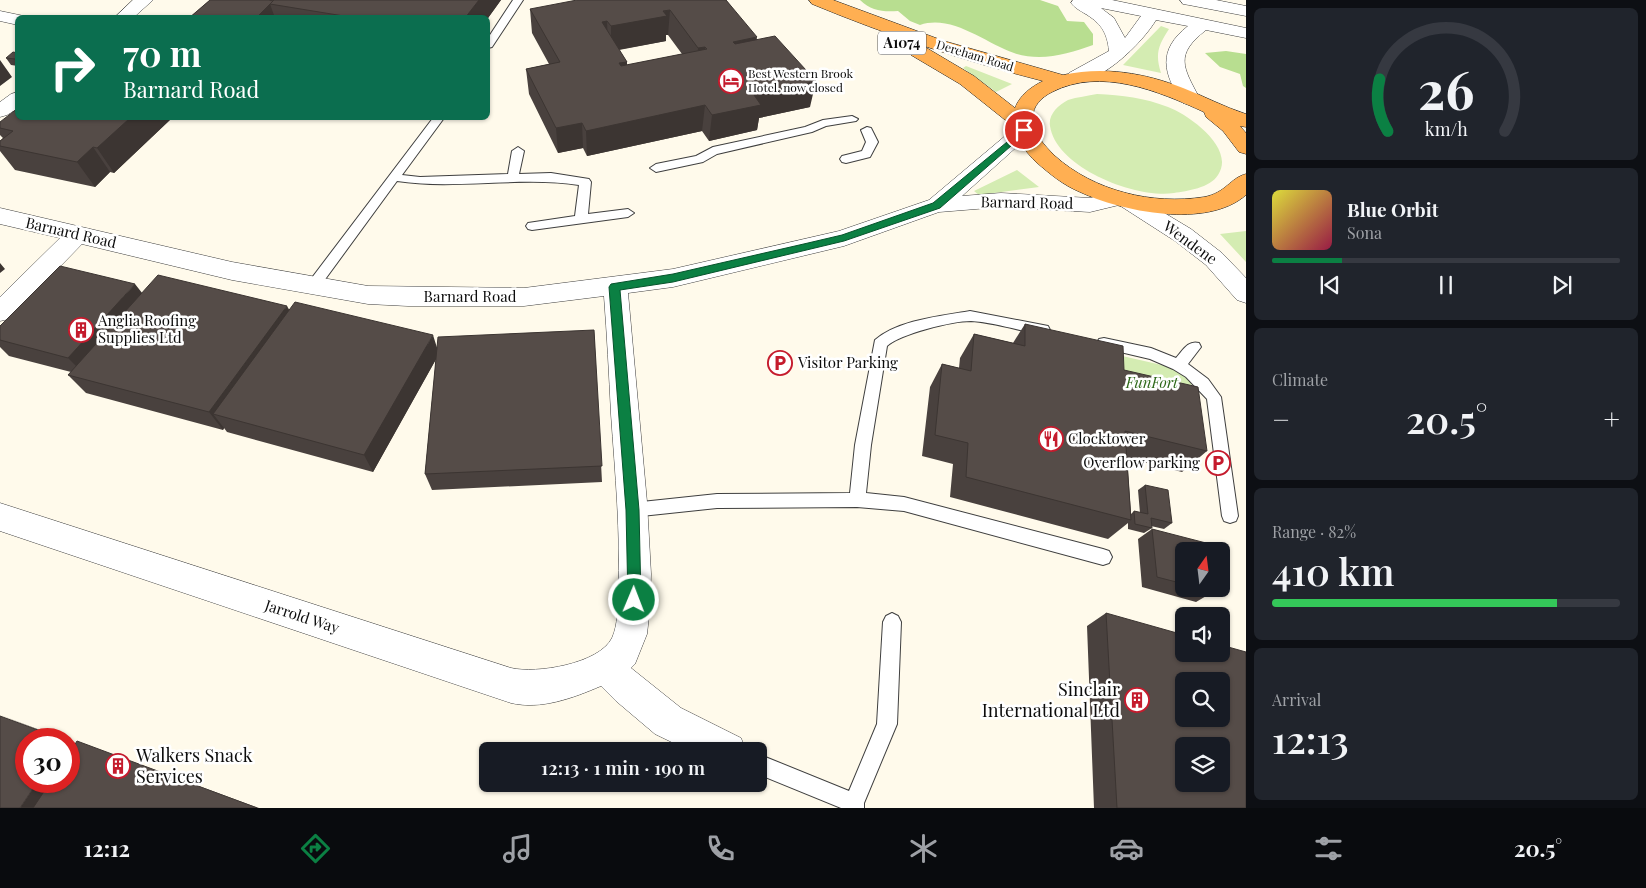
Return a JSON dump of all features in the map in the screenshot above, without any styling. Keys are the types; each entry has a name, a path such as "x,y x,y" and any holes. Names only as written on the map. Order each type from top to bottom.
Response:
{"highway":[{"name":"Dereham Road","path":"818,0 950,50 995,64 1068,78 1102,76 1137,81 1246,121"},
{"name":"Dereham Road","path":"835,7 967,80 1023,127 1033,147 1057,169 1083,184 1122,200 1175,207 1204,205 1245,188"},
{"name":"Dereham Road","path":"1023,127 1024,106 1032,95 1044,86 1068,78"},
{"name":"Dereham Road","path":"1196,102 1230,127 1246,147"}],"street":[{"path":"126,15 144,0"},
{"path":"1076,0 1105,20 1115,31 1118,51"},
{"path":"1087,0 1246,33"},
{"path":"1189,0 1246,10"},
{"name":"Dereham Road","path":"1068,78 1096,69 1140,32 1152,13"},
{"path":"0,16 15,19"},
{"name":"Dereham Road","path":"1196,102 1175,68 1175,53 1178,44 1185,36 1202,24"},
{"path":"0,111 15,100"},
{"name":"Barnard Road","path":"937,205 1023,127"},
{"name":"Barnard Road","path":"0,216 232,271 313,286 368,294 408,297 524,297 614,287 682,276 834,240 937,205 1002,200 1090,205 1122,200"},
{"name":"Wendene","path":"1122,200 1183,235 1214,259 1246,294"},
{"path":"0,312 77,235"},
{"name":"Jarrold Way","path":"0,516 485,678 525,688 572,681 606,666 623,652 632,628 635,587 632,510 614,287"},
{"path":"606,666 628,689 668,721 710,742"}],"lane":[{"path":"490,42 518,0"},
{"path":"656,168 699,159 713,150 808,130 823,123 852,119"},
{"path":"313,286 436,120"},
{"path":"846,159 866,154 872,142 867,130"},
{"path":"512,177 518,151"},
{"path":"393,177 420,181 551,177 585,182 581,220"},
{"path":"532,226 628,213"},
{"path":"858,500 863,445 873,379 880,344 889,336 926,324 970,316 1058,333"},
{"path":"1094,341 1160,356 1179,364 1203,382 1214,397 1230,516"},
{"path":"1179,364 1194,347"},
{"path":"632,510 717,501 858,500 904,504 1103,557"},
{"path":"767,768 854,806 887,724 892,622"}],"green space":[{"path":"860,0 1040,0 1058,6 1067,21 1084,22 1093,34 1093,45 1054,56 1024,56 956,26 944,23 920,25 910,21 898,11 878,10"},
{"path":"1161,26 1169,29 1162,40 1158,55 1161,73 1123,65"},
{"path":"1226,51 1246,54 1246,88 1243,86 1240,74 1220,67 1205,53"},
{"path":"966,66 1012,84 996,92 963,68"},
{"path":"1097,94 1151,101 1187,117 1208,134 1216,144 1221,154 1222,165 1218,175 1210,183 1198,188 1158,194 1120,186 1100,178 1082,167 1067,155 1055,141 1050,122 1052,114 1068,100"},
{"path":"1017,170 1039,187 979,195 974,191"},
{"path":"1246,231 1246,262 1220,234"},
{"name":"FunFort","path":"1109,353 1175,368 1191,382 1196,408 1104,392"}],"building":[{"path":"210,0 273,1 259,15 192,15"},
{"path":"274,0 479,0 467,15 338,15 270,4"},
{"name":"Best Western Brook Hotel. now closed","path":"577,0 726,0 757,37 733,42 735,44 775,36 816,81 754,95 761,105 712,115 705,105 586,131 582,123 556,128 526,69 560,62 530,9","holes":["670,10 698,48 705,47 707,49 621,66 619,63 627,62 602,22 607,21 611,26 667,16 663,11"]},
{"path":"13,52 15,52 15,59 6,58"},
{"path":"15,110 15,120 128,120 97,148 93,147 77,162 0,146 0,141 13,131 0,128 0,122"},
{"path":"60,266 135,284 68,358 0,340 0,326"},
{"path":"158,275 287,306 209,412 68,375"},
{"path":"295,302 433,335 364,455 213,414"},
{"name":"Clocktower","path":"1025,324 1123,346 1124,370 1198,387 1207,451 1125,431 1131,520 966,477 968,443 935,435 942,364 971,371 974,334 1025,346"},
{"path":"594,330 602,466 425,474 438,337"},
{"path":"1145,485 1168,490 1172,523 1151,518 1152,528 1135,524 1134,511 1148,514"},
{"path":"1152,529 1202,542 1175,542 1175,582 1157,577"},
{"name":"Sinclair International Ltd","path":"1106,613 1175,632 1175,662 1230,662 1230,648 1246,652 1246,808 1117,808"},
{"path":"0,716 32,728 15,728 15,793 30,793 20,808 0,808"},
{"name":"Walkers Snack Services","path":"80,742 257,808 33,808 43,793 80,793"}],"place":[{"name":"Best Western Brook Hotel. now closed","path":"731,81"},
{"name":"Anglia Roofing Supplies Ltd","path":"81,330"},
{"name":"Visitor Parking","path":"780,363"},
{"name":"Clocktower","path":"1051,439"},
{"name":"Overflow parking","path":"1218,463"},
{"name":"Sinclair International Ltd","path":"1137,700"},
{"name":"Walkers Snack Services","path":"118,766"}],"route":[{"path":"634,600 632,510 614,287 673,278 844,238 937,205 1024,130"}]}
